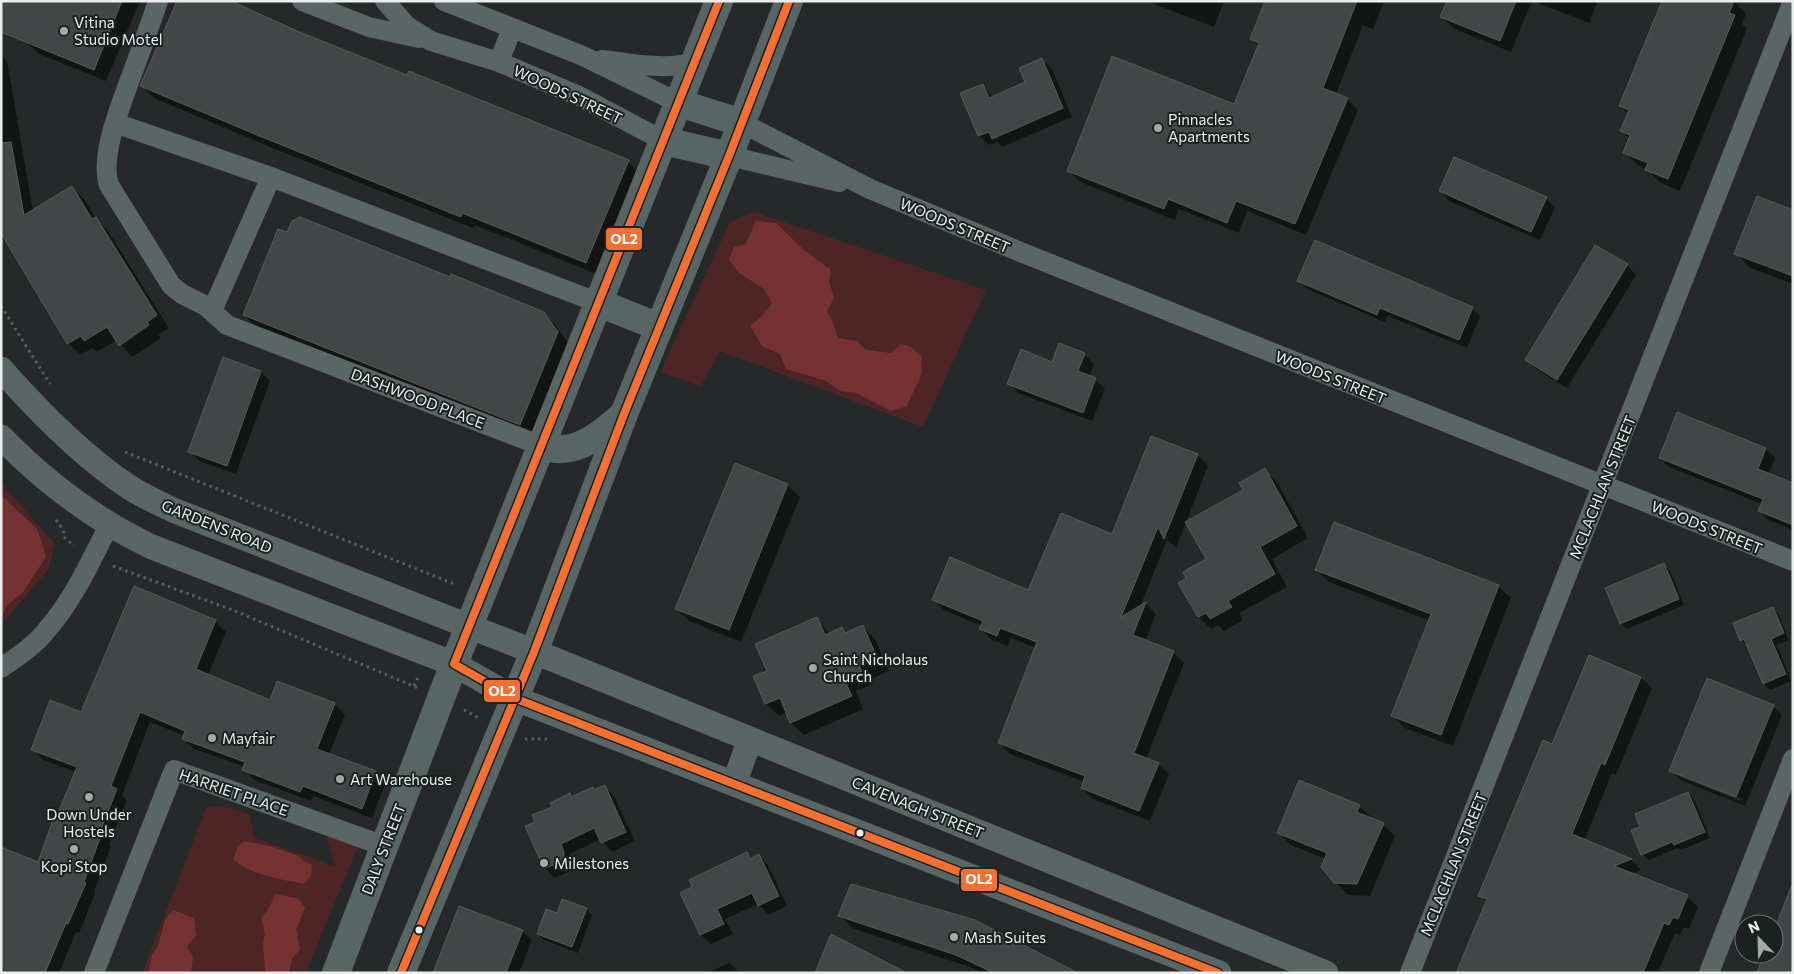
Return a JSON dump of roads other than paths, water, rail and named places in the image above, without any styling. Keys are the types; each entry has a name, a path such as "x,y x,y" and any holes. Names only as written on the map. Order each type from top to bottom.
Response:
{"main road":[{"name":"DALY STREET","path":"336,973 454,664 719,1"},
{"path":"401,973 534,652 624,414 729,156 789,1"},
{"path":"679,103 742,123"},
{"path":"664,141 729,156"},
{"path":"599,303 659,327"},
{"name":"DASHWOOD PLACE","path":"542,446 559,449 582,444 608,428 624,414"}],"street":[{"name":"DASHWOOD PLACE","path":"158,1 115,123 106,164 109,185 171,286 182,294 201,302 227,325 542,446"},
{"path":"302,1 369,26 431,41"},
{"path":"444,1 594,60 650,66 674,66 695,62"},
{"name":"MCLACHLAN STREET","path":"1410,973 1792,1"},
{"name":"WOODS STREET","path":"394,5 407,26 431,41 499,62 579,96 664,141"},
{"name":"WOODS STREET","path":"499,62 512,28"},
{"path":"583,56 679,103"},
{"path":"115,123 271,177 599,303"},
{"name":"WOODS STREET","path":"742,123 870,189 1023,253 1793,561"},
{"name":"WOODS STREET","path":"729,156 870,189"},
{"path":"212,311 271,177"},
{"name":"GARDENS ROAD","path":"1,370 60,431 129,487 173,510 534,652"},
{"path":"1,436 25,461 54,486 127,536 454,664 514,698 1219,973"},
{"path":"1,668 45,633 61,612 93,557 129,487"},
{"path":"248,584 264,545"},
{"name":"CAVENAGH STREET","path":"534,652 750,739 1299,968 1326,973"},
{"path":"734,784 750,739"},
{"path":"1709,973 1793,760"},
{"name":"HARRIET PLACE","path":"94,973 174,770 384,846"}],"place":[{"name":"Vitina Studio Motel","path":"64,31"},
{"name":"Pinnacles Apartments","path":"1158,128"},
{"name":"Saint Nicholaus Church","path":"813,668"},
{"name":"Mayfair","path":"212,738"},
{"name":"Art Warehouse","path":"340,779"},
{"name":"Down Under Hostels","path":"89,797"},
{"name":"Kopi Stop","path":"74,849"},
{"name":"Milestones","path":"544,863"},
{"name":"Mash Suites","path":"954,937"}]}
